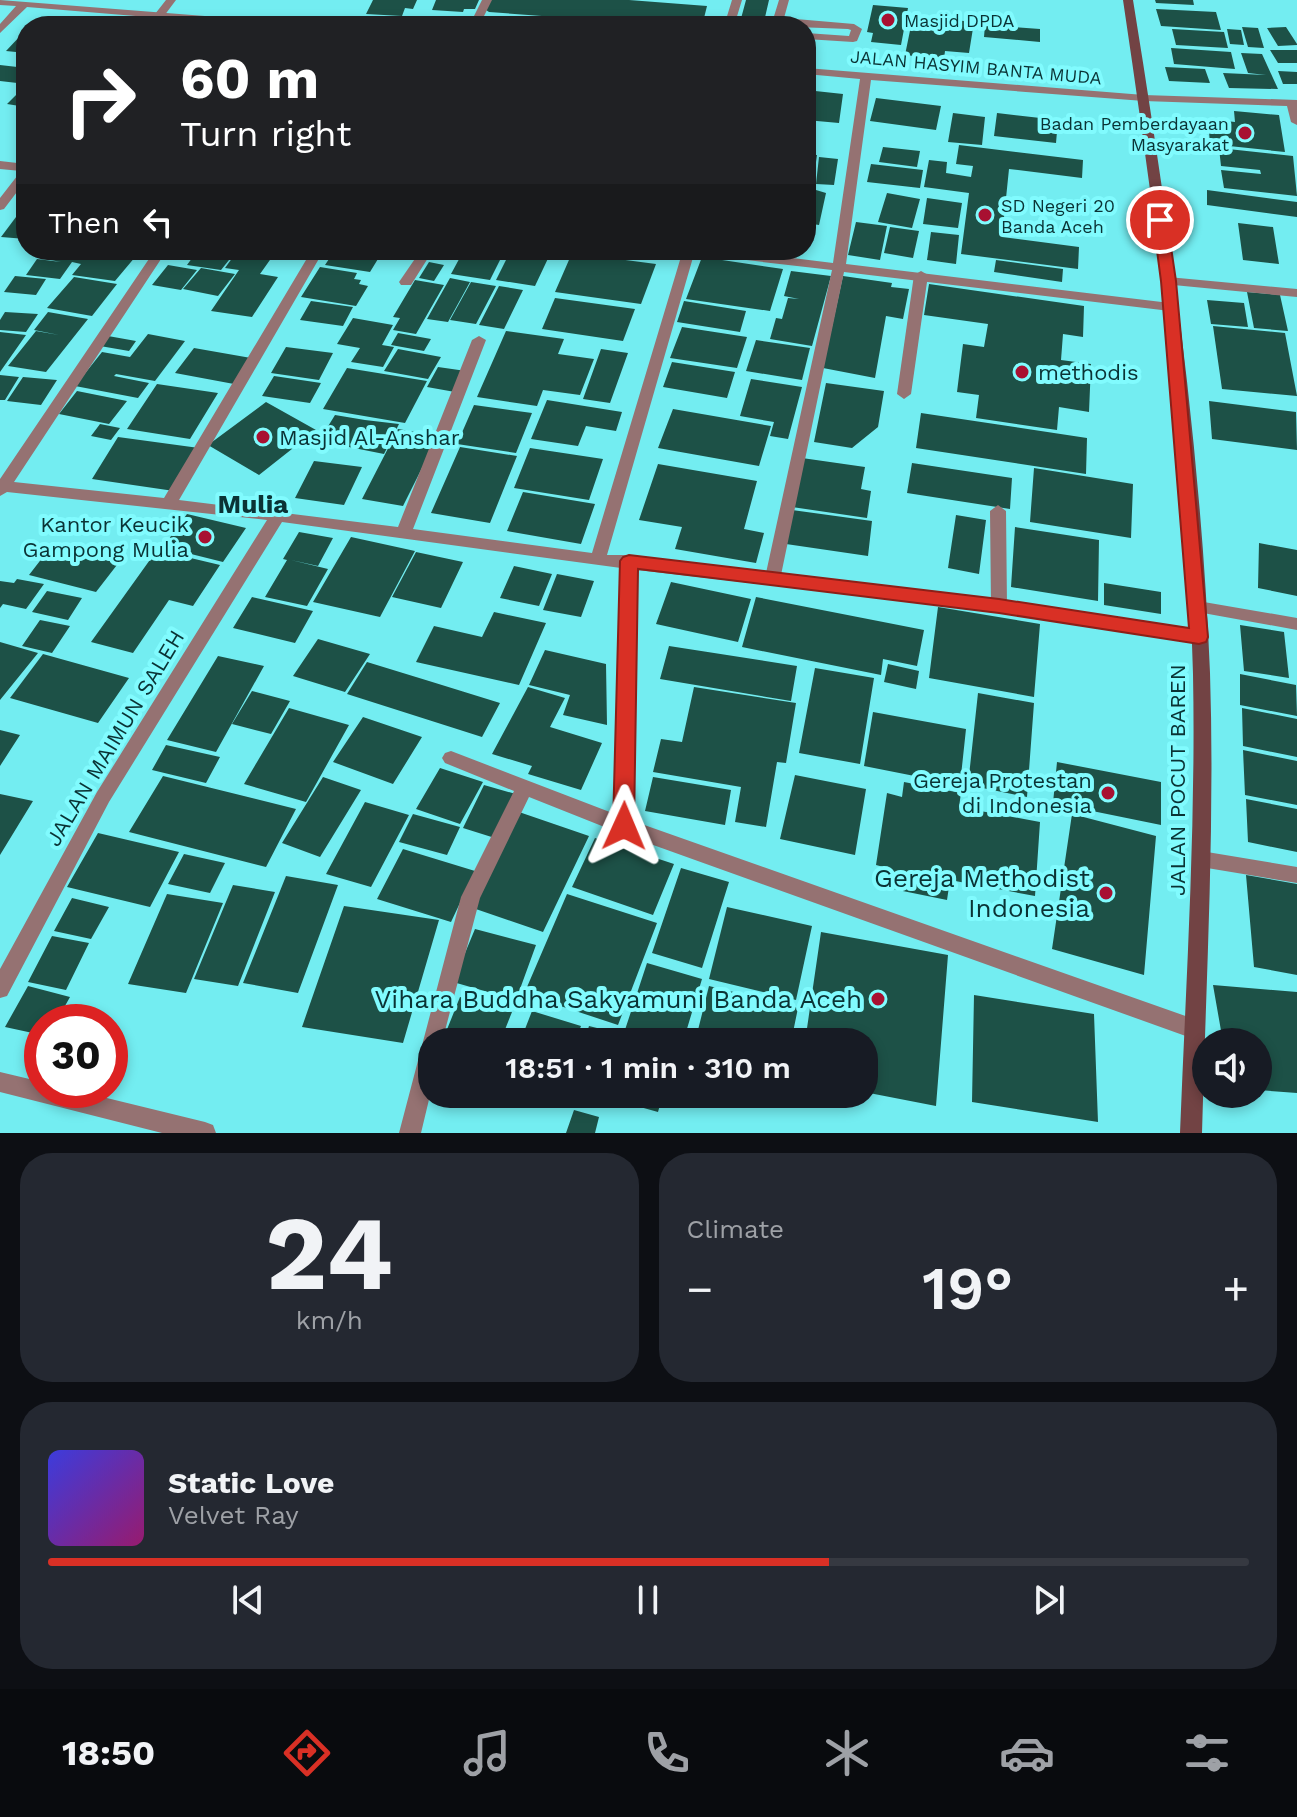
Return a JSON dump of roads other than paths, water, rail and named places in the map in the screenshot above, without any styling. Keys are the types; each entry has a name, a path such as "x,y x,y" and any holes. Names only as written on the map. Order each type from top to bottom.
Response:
{"main road":[{"name":"JALAN POCUT BAREN","path":"1128,0 1168,281 1198,607 1201,859 1194,1028"},
{"name":"JALAN POCUT BAREN","path":"1191,1133 1192,1098"}],"street":[{"path":"160,14 171,0"},
{"path":"0,2 175,16"},
{"path":"0,30 24,4"},
{"path":"816,25 857,29 853,39 816,37"},
{"name":"JALAN HASYIM BANTA MUDA","path":"816,72 1144,98 1295,103"},
{"path":"772,581 839,266 866,76"},
{"path":"1295,103 1297,122"},
{"path":"0,206 16,184"},
{"path":"154,260 1,488 169,503 404,531 598,560 629,561 772,581 999,606 1199,637"},
{"path":"169,503 312,260"},
{"path":"406,282 420,260"},
{"path":"598,560 689,260"},
{"path":"784,260 1170,307"},
{"path":"904,394 921,275"},
{"path":"1168,281 1297,293"},
{"path":"404,531 479,340"},
{"path":"998,511 999,606"},
{"name":"JALAN MAIMUN SALEH","path":"0,989 103,797 278,516"},
{"path":"624,826 629,561"},
{"path":"1198,607 1297,624"},
{"path":"451,758 624,826 1192,1028"},
{"path":"436,1028 471,897 525,787"},
{"path":"1201,859 1297,875"},
{"path":"0,1082 205,1133"},
{"path":"410,1133 418,1100"}],"place":[{"name":"Masjid DPDA","path":"888,20"},
{"name":"Badan Pemberdayaan Masyarakat","path":"1245,133"},
{"name":"SD Negeri 20 Banda Aceh","path":"985,215"},
{"name":"methodis","path":"1022,372"},
{"name":"Masjid Al-Anshar","path":"263,437"},
{"name":"Kantor Keucik Gampong Mulia","path":"205,537"},
{"name":"Gereja Protestan di Indonesia","path":"1108,793"},
{"name":"Gereja Methodist Indonesia","path":"1106,893"},
{"name":"Vihara Buddha Sakyamuni Banda Aceh","path":"878,999"}],"district":[{"name":"Mulia","path":"253,504"}]}
